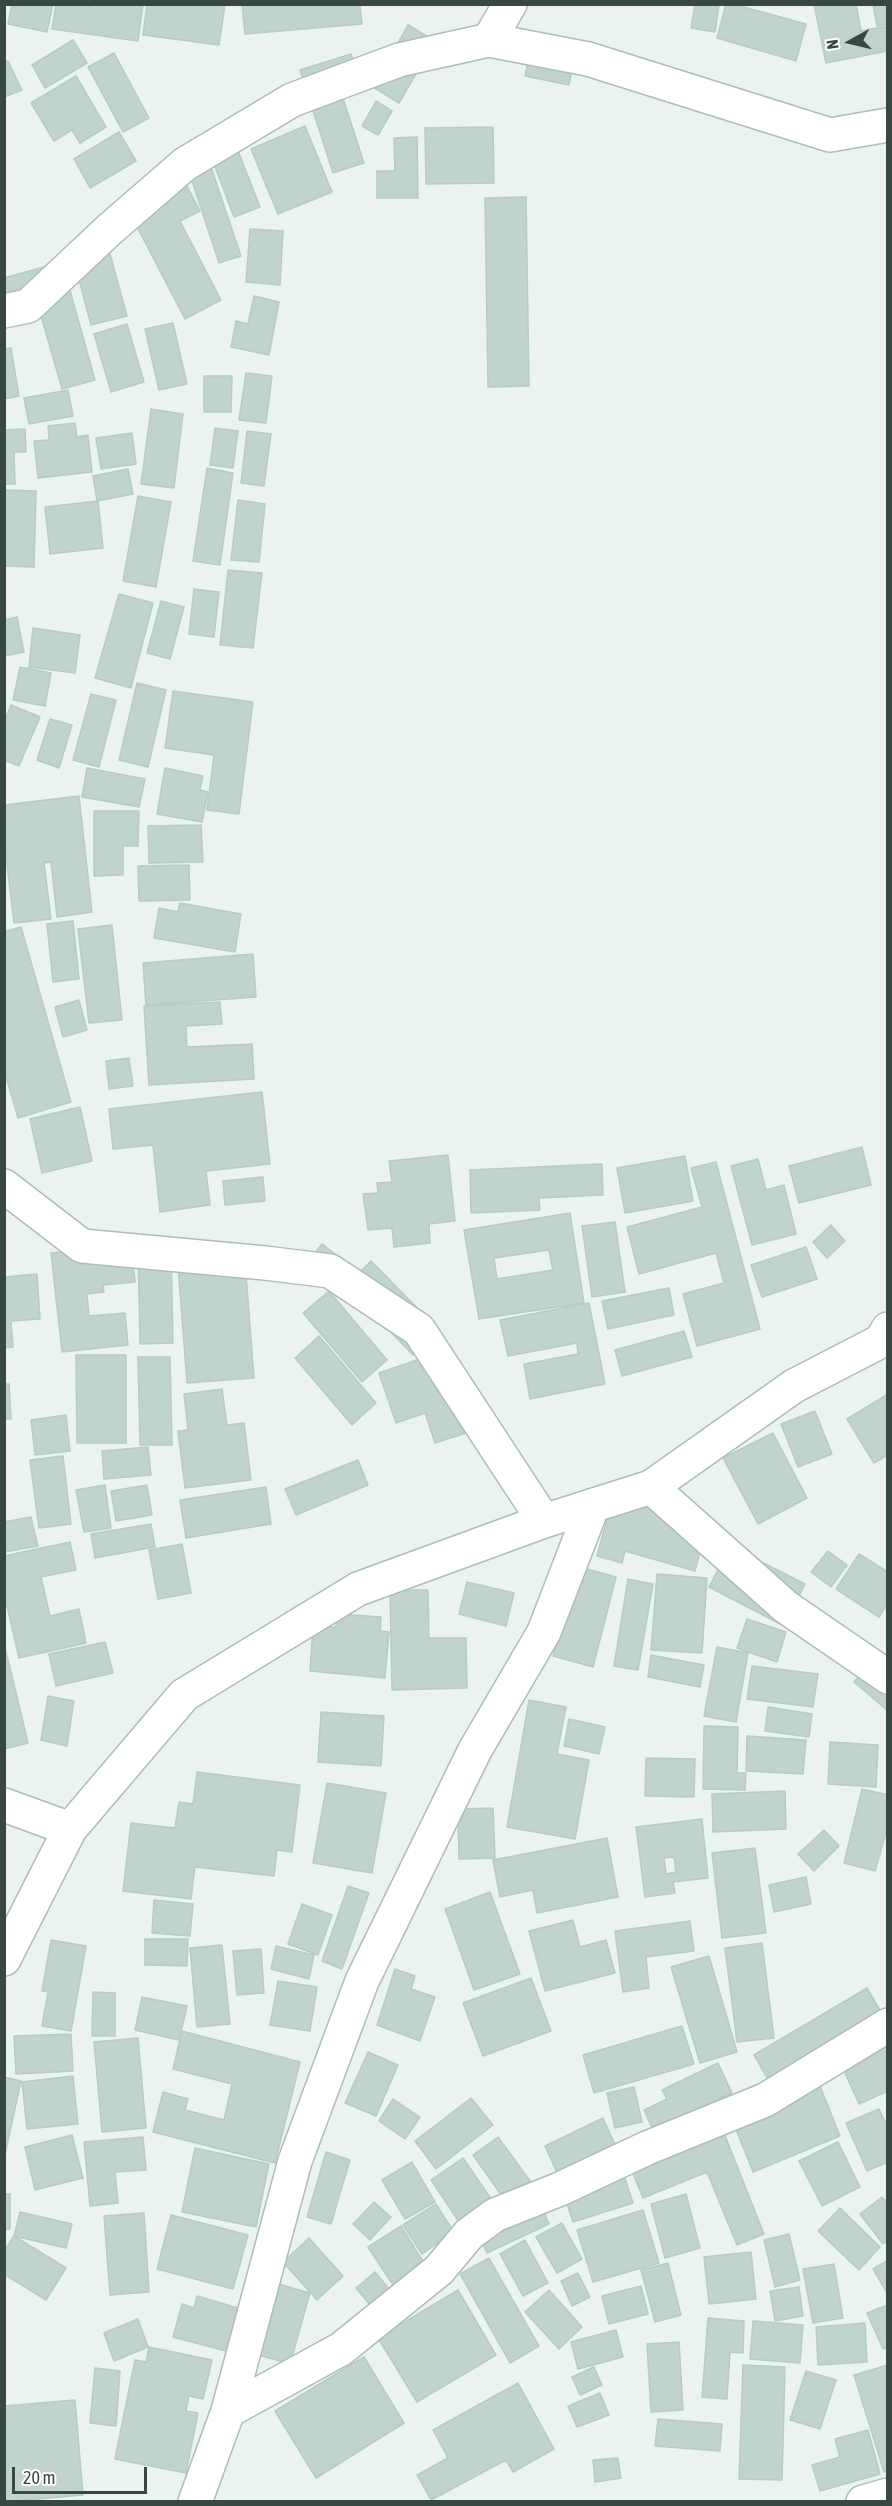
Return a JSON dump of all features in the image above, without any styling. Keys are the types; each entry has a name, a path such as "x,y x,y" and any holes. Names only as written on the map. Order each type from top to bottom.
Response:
{"street":[{"path":"489,40 510,4"},
{"path":"4,311 28,306 110,229 185,164 292,100 399,60 489,40 588,59 830,135 888,125"},
{"path":"4,1186 82,1246 330,1271 419,1330 543,1521"},
{"path":"4,1959 70,1829 184,1695 358,1589 543,1521 651,1487 794,1386 885,1338"},
{"path":"651,1487 786,1607 888,1677"},
{"path":"195,2502 228,2411 294,2161 362,1982 475,1750 544,1632 593,1505"},
{"path":"4,1805 70,1829"},
{"path":"228,2411 340,2349 439,2270 469,2234 495,2215 560,2189 647,2148 765,2100 888,2025"},
{"path":"863,2502 888,2495"}],"building":[{"path":"12,4 53,4 47,32 8,24"},
{"path":"56,4 91,7 91,4 143,4 138,41 52,29"},
{"path":"147,4 225,4 219,45 143,35"},
{"path":"242,4 360,4 362,24 245,34"},
{"path":"695,4 719,4 715,32 691,28"},
{"path":"726,4 806,24 796,61 717,38"},
{"path":"814,4 856,4 861,31 888,26 888,51 826,63"},
{"path":"873,4 888,4 888,24 877,26"},
{"path":"408,25 435,41 399,103 373,87"},
{"path":"534,33 578,41 569,85 525,76"},
{"path":"73,40 87,63 45,88 32,65"},
{"path":"114,53 149,118 123,132 88,67"},
{"path":"351,54 362,88 342,95 364,163 333,173 300,70"},
{"path":"8,61 22,90 4,97 4,63"},
{"path":"76,76 106,127 80,143 72,130 54,141 31,103"},
{"path":"376,101 392,111 378,135 362,126"},
{"path":"305,126 332,192 278,214 251,149"},
{"path":"493,127 494,183 426,184 425,128"},
{"path":"230,130 260,207 234,217 205,140"},
{"path":"119,132 136,161 90,188 74,159"},
{"path":"417,137 418,198 377,198 377,171 395,171 394,138"},
{"path":"210,164 241,256 219,263 189,172"},
{"path":"179,171 200,211 180,221 221,300 185,319 123,200"},
{"path":"526,197 529,386 488,387 485,198"},
{"path":"250,229 283,231 280,285 246,282"},
{"path":"107,243 127,316 91,325 72,253"},
{"path":"62,262 95,380 62,389 37,302 4,311 4,278"},
{"path":"254,296 279,302 269,355 231,347 236,321 248,324"},
{"path":"173,323 187,384 159,390 145,329"},
{"path":"127,324 144,382 111,392 94,334"},
{"path":"11,348 19,396 4,399 4,349"},
{"path":"246,373 272,376 266,423 239,420"},
{"path":"204,376 232,376 231,412 204,412"},
{"path":"68,390 73,416 29,424 24,398"},
{"path":"151,409 183,414 174,488 141,484"},
{"path":"75,423 77,437 88,435 92,472 38,478 34,441 49,440 48,426"},
{"path":"215,428 238,431 233,468 210,465"},
{"path":"25,429 26,452 14,452 15,484 4,484 4,430"},
{"path":"247,431 271,434 264,486 241,483"},
{"path":"132,433 136,464 101,469 96,438"},
{"path":"207,468 233,473 220,565 193,561"},
{"path":"128,469 133,494 97,501 93,476"},
{"path":"4,490 36,491 34,567 4,566"},
{"path":"138,496 171,502 156,587 123,581"},
{"path":"238,500 265,504 259,562 231,560"},
{"path":"98,501 103,548 50,554 45,507"},
{"path":"228,570 262,573 253,648 220,645"},
{"path":"194,589 219,592 214,637 189,634"},
{"path":"119,594 153,603 131,688 95,678"},
{"path":"161,601 184,607 170,659 147,653"},
{"path":"17,617 24,652 4,656 4,620"},
{"path":"33,628 80,635 75,673 29,667"},
{"path":"20,667 51,673 45,706 13,700"},
{"path":"137,683 166,690 148,767 119,760"},
{"path":"173,691 253,702 239,814 207,810 214,755 165,748"},
{"path":"91,694 116,700 99,767 73,760"},
{"path":"11,705 40,717 19,766 4,760 4,722"},
{"path":"50,719 72,725 59,768 37,760"},
{"path":"87,768 145,779 139,807 82,797"},
{"path":"165,768 203,776 200,790 208,792 202,822 157,814"},
{"path":"79,796 92,912 57,917 51,862 44,863 51,919 14,923 4,839 4,805"},
{"path":"94,811 139,811 138,846 123,846 123,875 94,876"},
{"path":"201,825 203,862 149,863 148,826"},
{"path":"189,865 190,900 139,901 138,866"},
{"path":"180,903 241,914 235,952 154,938 159,908 178,912"},
{"path":"73,921 79,979 53,982 47,924"},
{"path":"112,925 122,1020 89,1023 78,929"},
{"path":"21,927 71,1102 18,1118 4,1070 4,932"},
{"path":"253,954 256,997 146,1005 143,963"},
{"path":"79,1000 87,1030 63,1037 55,1007"},
{"path":"220,1002 222,1024 186,1026 187,1047 252,1044 254,1079 149,1085 144,1006"},
{"path":"129,1058 133,1086 109,1089 106,1061"},
{"path":"262,1092 270,1164 206,1171 210,1205 160,1212 153,1145 113,1149 109,1109"},
{"path":"80,1107 92,1161 42,1173 30,1119"},
{"path":"862,1147 871,1185 799,1203 789,1166"},
{"path":"448,1155 455,1221 429,1224 430,1243 394,1247 392,1228 368,1230 363,1194 378,1193 377,1183 392,1182 389,1161"},
{"path":"685,1156 693,1201 625,1213 617,1168"},
{"path":"758,1159 766,1190 784,1185 796,1234 752,1245 731,1166"},
{"path":"716,1162 760,1329 697,1346 683,1294 724,1283 716,1253 639,1274 627,1227 702,1207 691,1168"},
{"path":"602,1164 603,1195 539,1198 540,1210 471,1213 470,1170"},
{"path":"263,1177 265,1201 225,1205 223,1181"},
{"path":"570,1213 584,1303 479,1319 464,1230","holes":["549,1250 553,1270 497,1279 494,1258"]},
{"path":"615,1222 625,1292 592,1297 582,1226"},
{"path":"831,1225 845,1241 827,1258 813,1242"},
{"path":"131,1244 135,1282 103,1285 104,1292 87,1294 89,1316 125,1313 128,1345 62,1352 51,1253"},
{"path":"322,1244 339,1257 320,1281 303,1268"},
{"path":"171,1247 173,1343 140,1344 138,1248"},
{"path":"806,1247 817,1279 762,1297 751,1265"},
{"path":"244,1248 254,1378 187,1383 177,1253"},
{"path":"371,1261 438,1329 413,1355 346,1286"},
{"path":"37,1274 40,1319 11,1321 13,1347 4,1348 4,1277"},
{"path":"669,1288 674,1315 608,1329 602,1301"},
{"path":"329,1291 387,1360 362,1382 303,1313"},
{"path":"589,1303 605,1384 530,1399 524,1364 578,1354 577,1343 508,1356 500,1320"},
{"path":"684,1331 692,1357 622,1376 615,1350"},
{"path":"319,1336 376,1403 352,1425 295,1358"},
{"path":"452,1348 479,1429 435,1443 425,1413 396,1423 379,1373"},
{"path":"76,1355 126,1355 126,1443 77,1443"},
{"path":"138,1357 170,1357 172,1445 140,1445"},
{"path":"4,1384 9,1384 11,1419 4,1419"},
{"path":"222,1389 227,1425 244,1423 251,1480 185,1488 178,1431 188,1430 184,1394"},
{"path":"888,1394 888,1455 874,1463 847,1419"},
{"path":"815,1411 832,1454 798,1467 781,1424"},
{"path":"66,1415 70,1451 35,1455 31,1420"},
{"path":"773,1433 807,1498 758,1524 723,1458"},
{"path":"148,1447 151,1475 104,1479 102,1451"},
{"path":"63,1456 71,1524 39,1528 30,1460"},
{"path":"358,1460 368,1485 296,1515 285,1489"},
{"path":"105,1485 111,1528 84,1532 76,1490"},
{"path":"147,1485 152,1515 116,1521 111,1491"},
{"path":"266,1487 271,1524 186,1538 180,1500"},
{"path":"613,1497 708,1523 695,1571 625,1551 622,1563 597,1556"},
{"path":"31,1517 38,1546 4,1552 4,1522"},
{"path":"151,1524 155,1547 95,1558 91,1534"},
{"path":"70,1542 76,1570 41,1577 50,1616 79,1609 86,1643 19,1658 4,1593 4,1556"},
{"path":"182,1544 191,1593 158,1599 149,1550"},
{"path":"730,1546 805,1584 784,1626 709,1587"},
{"path":"828,1551 847,1565 831,1587 811,1572"},
{"path":"859,1554 888,1572 888,1603 879,1617 836,1589"},
{"path":"576,1566 616,1577 593,1667 553,1656"},
{"path":"657,1574 707,1578 702,1653 651,1650"},
{"path":"628,1579 653,1584 638,1670 614,1666"},
{"path":"467,1582 514,1593 506,1626 459,1614"},
{"path":"390,1590 428,1590 429,1638 466,1638 467,1688 392,1690"},
{"path":"337,1614 381,1617 380,1631 389,1632 385,1678 310,1671 313,1626 336,1627"},
{"path":"747,1619 786,1632 777,1662 737,1648"},
{"path":"105,1642 113,1673 56,1686 49,1654"},
{"path":"4,1643 28,1743 4,1749"},
{"path":"717,1647 748,1653 736,1722 704,1716"},
{"path":"651,1655 704,1665 700,1687 648,1677"},
{"path":"876,1656 888,1665 888,1711 854,1682"},
{"path":"752,1666 818,1674 813,1707 747,1699"},
{"path":"48,1696 74,1701 67,1746 41,1740"},
{"path":"529,1700 566,1707 557,1754 589,1760 575,1839 507,1827"},
{"path":"768,1707 812,1714 809,1737 765,1731"},
{"path":"321,1712 384,1716 381,1766 318,1762"},
{"path":"569,1719 605,1727 599,1754 564,1746"},
{"path":"704,1726 738,1727 737,1773 746,1773 745,1790 703,1789"},
{"path":"747,1736 806,1740 803,1774 746,1771"},
{"path":"830,1742 878,1745 876,1787 828,1784"},
{"path":"646,1758 695,1759 694,1797 645,1796"},
{"path":"197,1772 300,1785 292,1852 277,1850 274,1876 195,1867 191,1899 123,1891 131,1823 175,1828 179,1802 193,1804"},
{"path":"327,1783 386,1793 372,1873 313,1863"},
{"path":"862,1789 888,1795 888,1826 875,1871 844,1863"},
{"path":"785,1791 786,1829 713,1832 712,1794"},
{"path":"493,1808 495,1858 459,1859 458,1809"},
{"path":"702,1819 708,1878 673,1882 675,1893 645,1897 636,1827","holes":["674,1857 676,1872 666,1874 664,1858"]},
{"path":"824,1830 839,1846 814,1871 798,1854"},
{"path":"607,1838 618,1897 537,1913 533,1890 500,1897 493,1860"},
{"path":"755,1848 766,1933 722,1938 712,1853"},
{"path":"806,1877 811,1904 774,1912 769,1885"},
{"path":"348,1886 369,1893 342,1969 322,1961"},
{"path":"490,1892 520,1974 474,1990 445,1909"},
{"path":"154,1900 193,1904 190,1936 152,1933"},
{"path":"302,1904 332,1915 318,1955 288,1944"},
{"path":"573,1920 580,1947 606,1940 615,1973 545,1991 529,1931"},
{"path":"690,1921 694,1951 646,1957 649,1988 623,1992 615,1931"},
{"path":"145,1939 188,1939 187,1966 145,1965"},
{"path":"51,1940 86,1946 71,2031 42,2026 48,1992 42,1991"},
{"path":"762,1943 774,2038 737,2042 725,1948"},
{"path":"222,1945 230,2024 197,2027 190,1948"},
{"path":"276,1946 314,1955 309,1979 271,1969"},
{"path":"261,1949 264,1993 237,1995 233,1951"},
{"path":"709,1956 737,2052 700,2063 671,1967"},
{"path":"395,1969 415,1976 411,1989 435,1997 420,2041 377,2025"},
{"path":"531,1978 551,2031 483,2056 463,2003"},
{"path":"278,1981 317,1987 310,2031 270,2025"},
{"path":"867,1988 885,2019 772,2086 754,2055"},
{"path":"93,1992 115,1993 115,2036 92,2036"},
{"path":"142,1997 187,2006 179,2040 135,2030"},
{"path":"682,2026 694,2064 594,2093 583,2055"},
{"path":"182,2031 300,2062 275,2163 153,2132 163,2092 188,2099 185,2110 224,2120 232,2084 173,2069"},
{"path":"71,2034 73,2071 16,2074 14,2036"},
{"path":"138,2038 146,2128 102,2132 94,2042"},
{"path":"888,2038 888,2091 859,2104 839,2060"},
{"path":"368,2052 398,2065 376,2116 345,2103"},
{"path":"718,2063 732,2093 653,2130 644,2110 667,2099 662,2090"},
{"path":"73,2076 78,2124 27,2129 22,2082"},
{"path":"4,2077 21,2081 4,2159"},
{"path":"820,2086 840,2136 753,2172 733,2122"},
{"path":"634,2087 642,2122 615,2128 607,2093"},
{"path":"471,2098 493,2125 436,2169 415,2141"},
{"path":"393,2099 420,2117 405,2139 379,2121"},
{"path":"879,2109 888,2128 888,2162 867,2171 846,2123"},
{"path":"603,2118 617,2149 559,2177 545,2146"},
{"path":"722,2128 764,2234 737,2245 707,2172 643,2198 630,2166"},
{"path":"72,2135 83,2178 35,2190 25,2147"},
{"path":"143,2137 146,2170 115,2172 118,2203 90,2206 84,2142"},
{"path":"498,2137 533,2185 507,2203 473,2155"},
{"path":"838,2142 860,2187 822,2206 799,2161"},
{"path":"195,2148 269,2164 256,2227 182,2212"},
{"path":"326,2152 350,2160 331,2224 307,2217"},
{"path":"463,2158 494,2203 461,2225 431,2180"},
{"path":"412,2162 435,2202 405,2219 382,2180"},
{"path":"623,2172 633,2203 573,2222 563,2192"},
{"path":"4,2194 10,2194 10,2229 4,2229"},
{"path":"686,2194 700,2248 665,2258 651,2204"},
{"path":"882,2197 888,2204 888,2240 883,2244 860,2214"},
{"path":"374,2202 391,2217 370,2240 353,2224"},
{"path":"436,2204 454,2232 422,2254 403,2225"},
{"path":"541,2205 549,2224 487,2253 478,2234"},
{"path":"840,2208 880,2247 859,2270 818,2231"},
{"path":"643,2210 659,2263 593,2282 577,2230"},
{"path":"20,2212 72,2224 66,2248 14,2236"},
{"path":"144,2213 149,2292 110,2295 104,2216"},
{"path":"171,2215 248,2235 233,2289 157,2269"},
{"path":"562,2223 582,2259 557,2273 536,2237"},
{"path":"401,2226 427,2268 395,2288 368,2247"},
{"path":"789,2234 800,2280 775,2287 764,2240"},
{"path":"14,2236 66,2268 46,2300 4,2274 4,2251"},
{"path":"309,2238 343,2276 317,2300 283,2262"},
{"path":"525,2240 548,2283 523,2296 500,2254"},
{"path":"751,2252 756,2299 709,2304 704,2257"},
{"path":"489,2258 539,2346 510,2363 460,2274"},
{"path":"888,2260 888,2295 873,2269"},
{"path":"668,2263 681,2315 655,2322 641,2270"},
{"path":"834,2264 843,2318 813,2323 803,2269"},
{"path":"375,2272 394,2295 375,2311 356,2288"},
{"path":"578,2273 590,2297 572,2306 561,2281"},
{"path":"275,2283 310,2293 290,2364 255,2354"},
{"path":"641,2286 648,2314 609,2324 602,2296"},
{"path":"799,2287 803,2316 775,2321 770,2291"},
{"path":"458,2290 496,2355 417,2402 378,2338"},
{"path":"549,2290 582,2327 559,2349 525,2312"},
{"path":"197,2296 238,2308 226,2351 173,2337 182,2304 194,2308"},
{"path":"885,2306 888,2312 888,2347 883,2349 867,2313"},
{"path":"708,2318 744,2321 743,2353 730,2352 727,2399 702,2397"},
{"path":"138,2319 148,2347 114,2361 104,2333"},
{"path":"753,2321 803,2325 800,2363 750,2359"},
{"path":"865,2323 867,2362 818,2365 816,2327"},
{"path":"616,2330 623,2357 578,2369 571,2342"},
{"path":"679,2342 683,2410 651,2412 647,2344"},
{"path":"149,2347 212,2360 203,2399 189,2396 186,2411 198,2413 186,2473 115,2459 135,2360 146,2362"},
{"path":"364,2357 404,2423 316,2478 275,2411"},
{"path":"743,2365 785,2367 782,2480 739,2479"},
{"path":"888,2365 888,2471 884,2472 854,2375"},
{"path":"594,2367 602,2385 580,2395 572,2377"},
{"path":"95,2368 120,2371 116,2426 90,2423"},
{"path":"806,2371 836,2380 820,2429 790,2420"},
{"path":"518,2383 554,2449 513,2472 506,2460 431,2500 417,2475 448,2458 433,2430"},
{"path":"600,2393 609,2415 577,2427 568,2406"},
{"path":"75,2400 83,2495 4,2502 4,2406"},
{"path":"658,2419 722,2424 720,2451 655,2446"},
{"path":"868,2430 880,2474 820,2491 812,2465 840,2457 835,2439"},
{"path":"618,2458 621,2478 595,2482 593,2460"}]}
